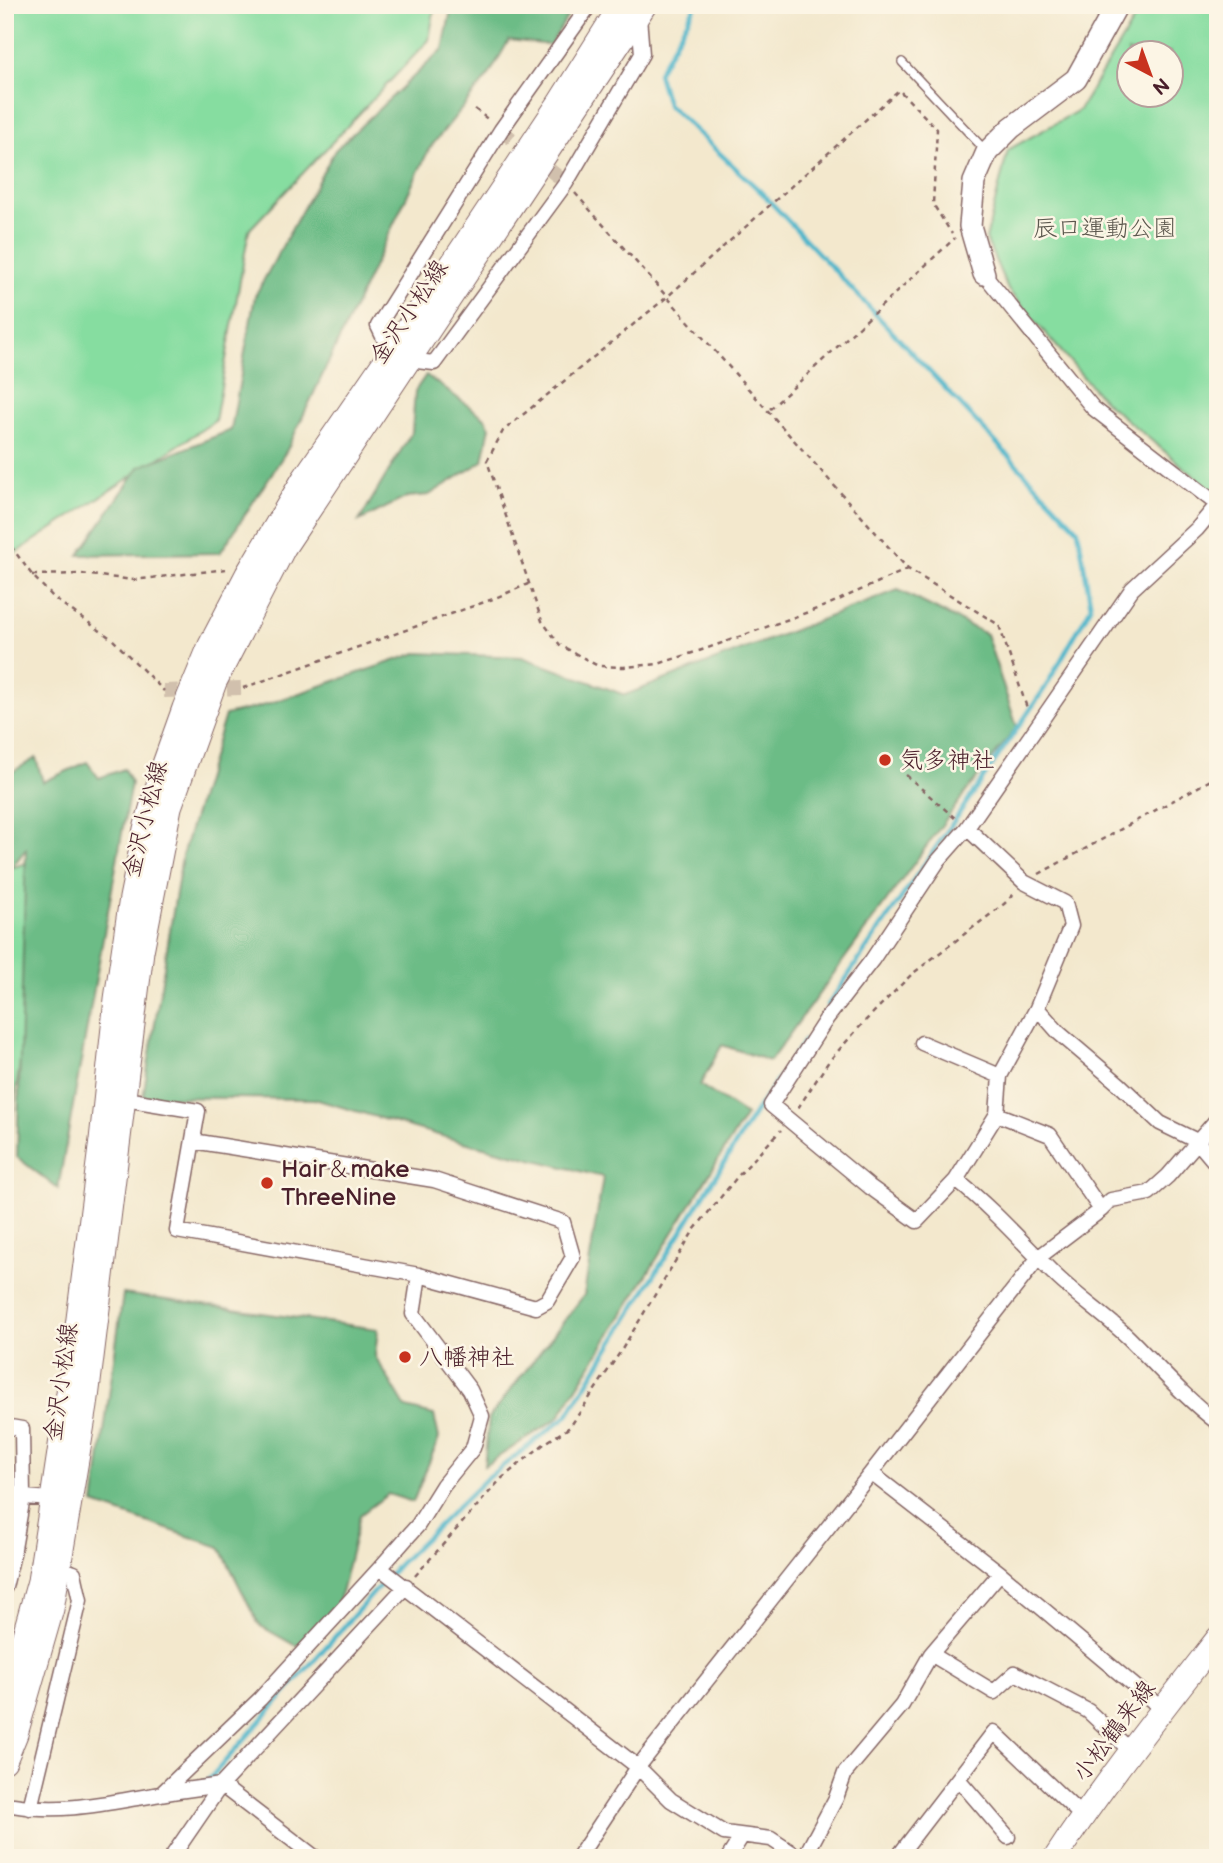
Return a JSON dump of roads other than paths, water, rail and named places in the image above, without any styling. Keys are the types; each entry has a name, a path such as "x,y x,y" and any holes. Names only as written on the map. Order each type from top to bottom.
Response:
{"main road":[{"name":"金沢小松線","path":"5,1761 16,1734 52,1609 86,1405 142,951 170,807 215,682 285,548 453,262 635,9"},
{"name":"金沢小松線","path":"5,1703 39,1581 71,1373 116,999 131,898 145,829 164,764 210,645 247,574 304,478 399,356"},
{"name":"小松鶴来線","path":"1055,1858 1162,1709 1218,1638"}],"street":[{"path":"594,5 589,6 501,130 379,326 399,356 434,363 566,183 642,54 635,9"},
{"path":"967,828 1024,882 1065,903 1071,926 1037,1008 1000,1076 997,1114 956,1180 917,1221 870,1187 771,1105 827,1018 872,960 938,861 967,828 1132,589 1197,529 1217,505 1093,408 984,274 970,226 974,182 987,152 1011,128 1076,79 1117,5"},
{"path":"1037,1008 1059,1033 1160,1123 1197,1141 1218,1166"},
{"path":"922,1043 1000,1076"},
{"path":"125,1098 198,1111 192,1141 177,1231 419,1275 536,1307 547,1301 573,1257 563,1222 434,1180 192,1141"},
{"path":"997,1114 1050,1135 1101,1210"},
{"path":"578,1858 638,1767 1039,1257 1111,1200 1149,1192 1168,1175 1218,1118"},
{"path":"956,1180 1052,1272 1127,1337 1194,1404 1218,1423"},
{"path":"171,1858 221,1785 391,1576 443,1485 473,1448 482,1416 470,1390 413,1314 419,1275"},
{"path":"5,1426 22,1429 23,1497 5,1587"},
{"path":"871,1474 1000,1573 1162,1709"},
{"path":"23,1497 52,1499"},
{"path":"30,1808 80,1600 74,1573 59,1568"},
{"path":"391,1576 638,1767 671,1800 724,1833 771,1839 802,1858 836,1798 845,1773 902,1705 931,1654 1000,1573"},
{"path":"161,1794 391,1576"},
{"path":"931,1654 994,1692 1015,1673 1088,1711 1131,1751"},
{"path":"897,1858 994,1732 1083,1816"},
{"path":"959,1780 1008,1837"},
{"path":"13,1805 30,1808 88,1807 221,1785 316,1858"},
{"path":"728,1858 742,1836"}],"lane":[{"path":"902,62 987,152"}],"waterway":[{"path":"696,5 658,73 667,104 761,192 1078,530 1091,607 1045,688 828,1005"},
{"path":"205,1784 399,1564 486,1479 567,1416 756,1111 804,1041"}],"tunnel":[{"path":"501,130 566,183"},
{"path":"164,691 243,688"}],"place":[{"name":"気多神社","path":"885,760"},
{"name":"Hair＆make ThreeNine","path":"267,1183"},
{"name":"八幡神社","path":"405,1357"}],"park label":[{"name":"辰口運動公園","path":"1105,228"}]}
